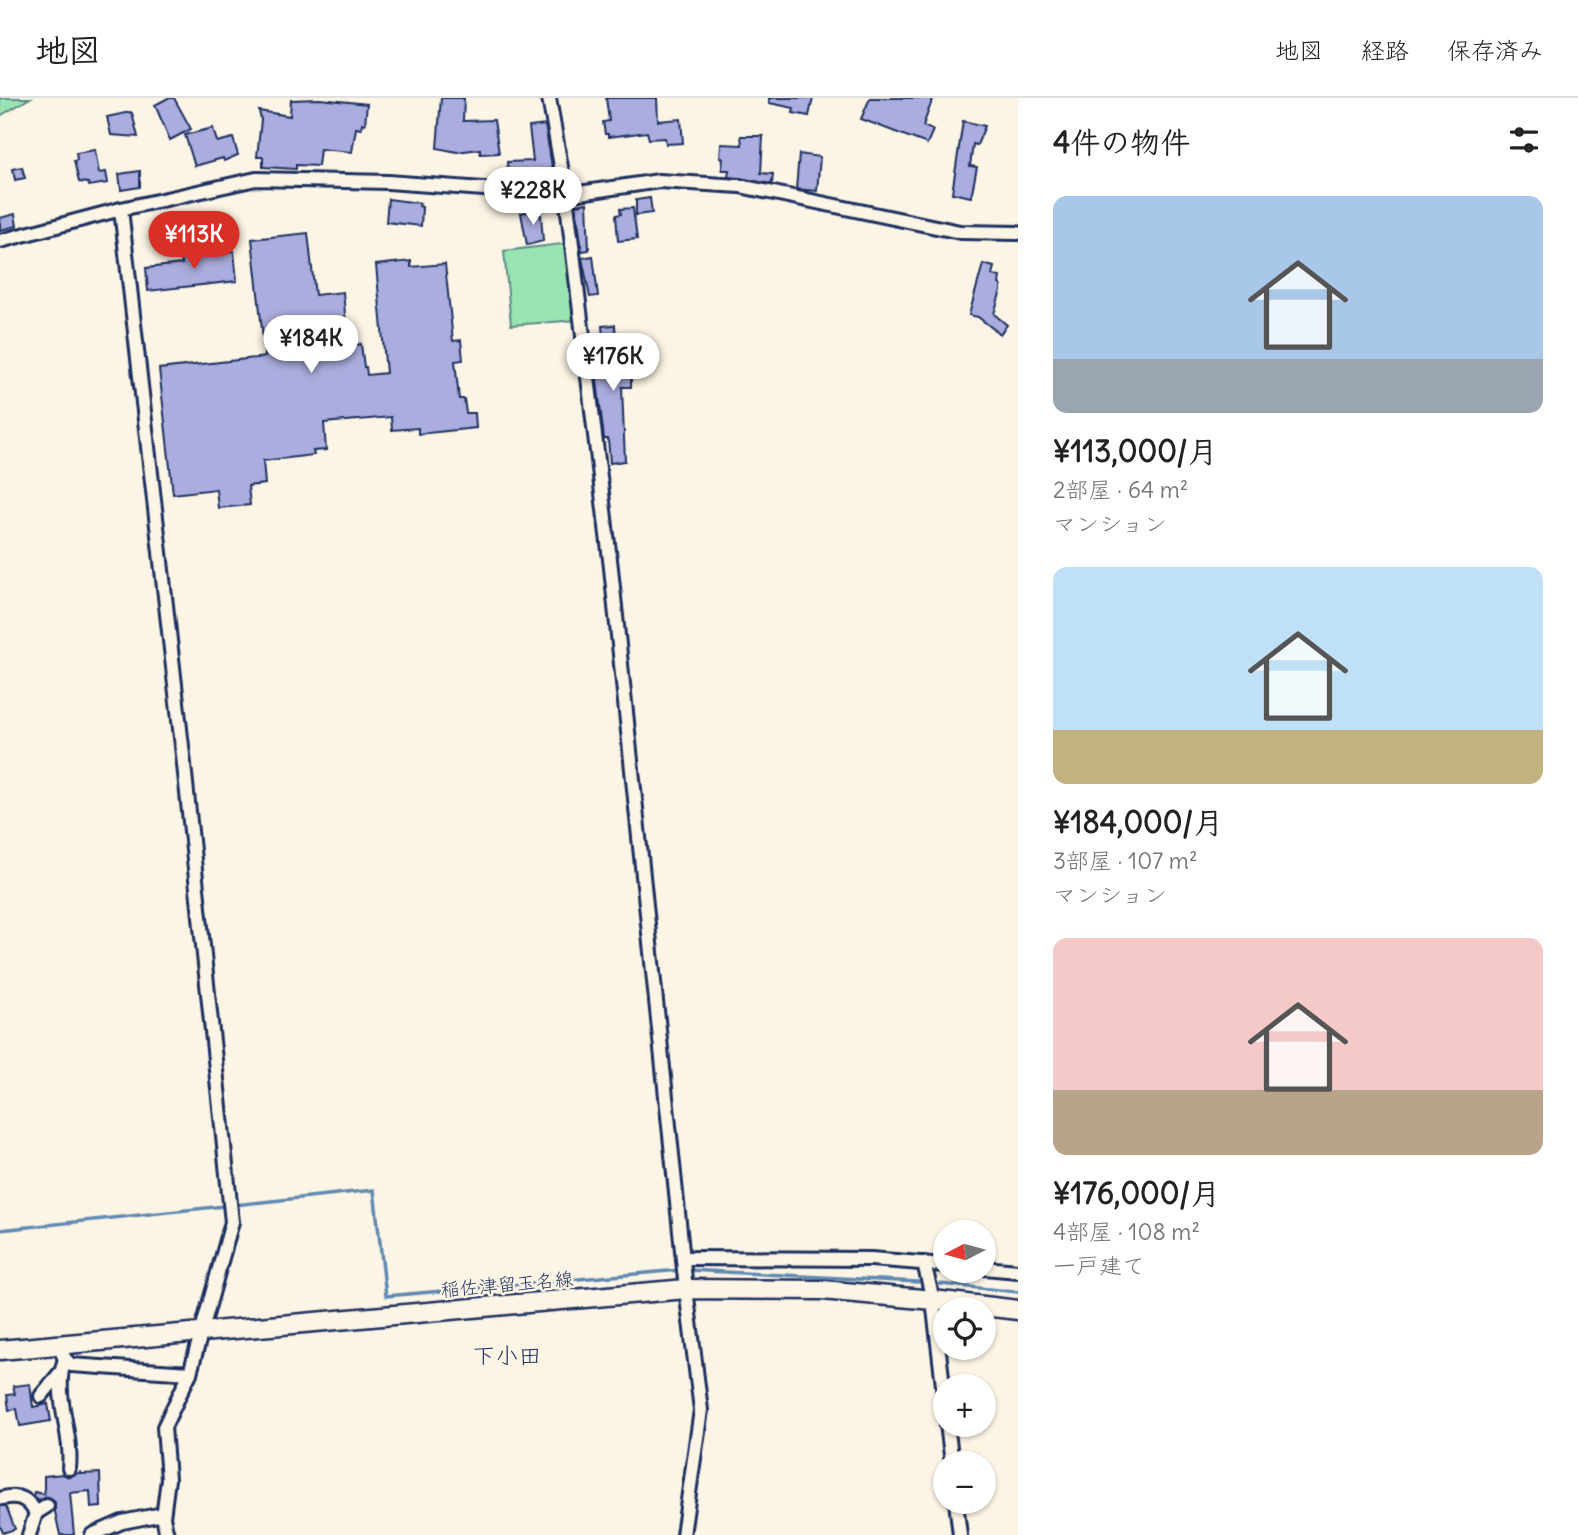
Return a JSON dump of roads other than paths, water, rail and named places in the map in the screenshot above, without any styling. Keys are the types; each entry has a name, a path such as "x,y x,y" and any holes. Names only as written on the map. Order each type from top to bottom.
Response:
{"main road":[{"name":"稲佐津留玉名線","path":"0,1350 62,1352 201,1331 686,1288 822,1290 933,1300"},
{"name":"稲佐津留玉名線","path":"996,1307 1018,1310"}],"street":[{"path":"549,98 566,195 615,607 701,1410 683,1535"},
{"path":"0,241 121,209 256,179 388,183 566,195 659,181 740,186 960,232 1018,233"},
{"path":"121,209 183,755 232,1222 190,1373 164,1427 168,1479 163,1514 167,1535"},
{"path":"685,1258 871,1259 933,1264"},
{"path":"925,1263 933,1300"},
{"path":"996,1269 1018,1270"},
{"path":"62,1352 71,1365 190,1373"},
{"path":"62,1352 60,1390 69,1439 69,1468"},
{"path":"41,1396 60,1373"},
{"path":"3,1498 14,1495 22,1497 42,1510 29,1535"},
{"path":"92,1535 122,1522 163,1514"},
{"path":"957,1514 960,1535"}],"waterway":[{"path":"0,1230 374,1190 386,1296 680,1270"},
{"path":"688,1270 918,1282"},
{"path":"940,1284 1018,1292"}],"district":[{"name":"下小田","path":"507,1355"}]}
